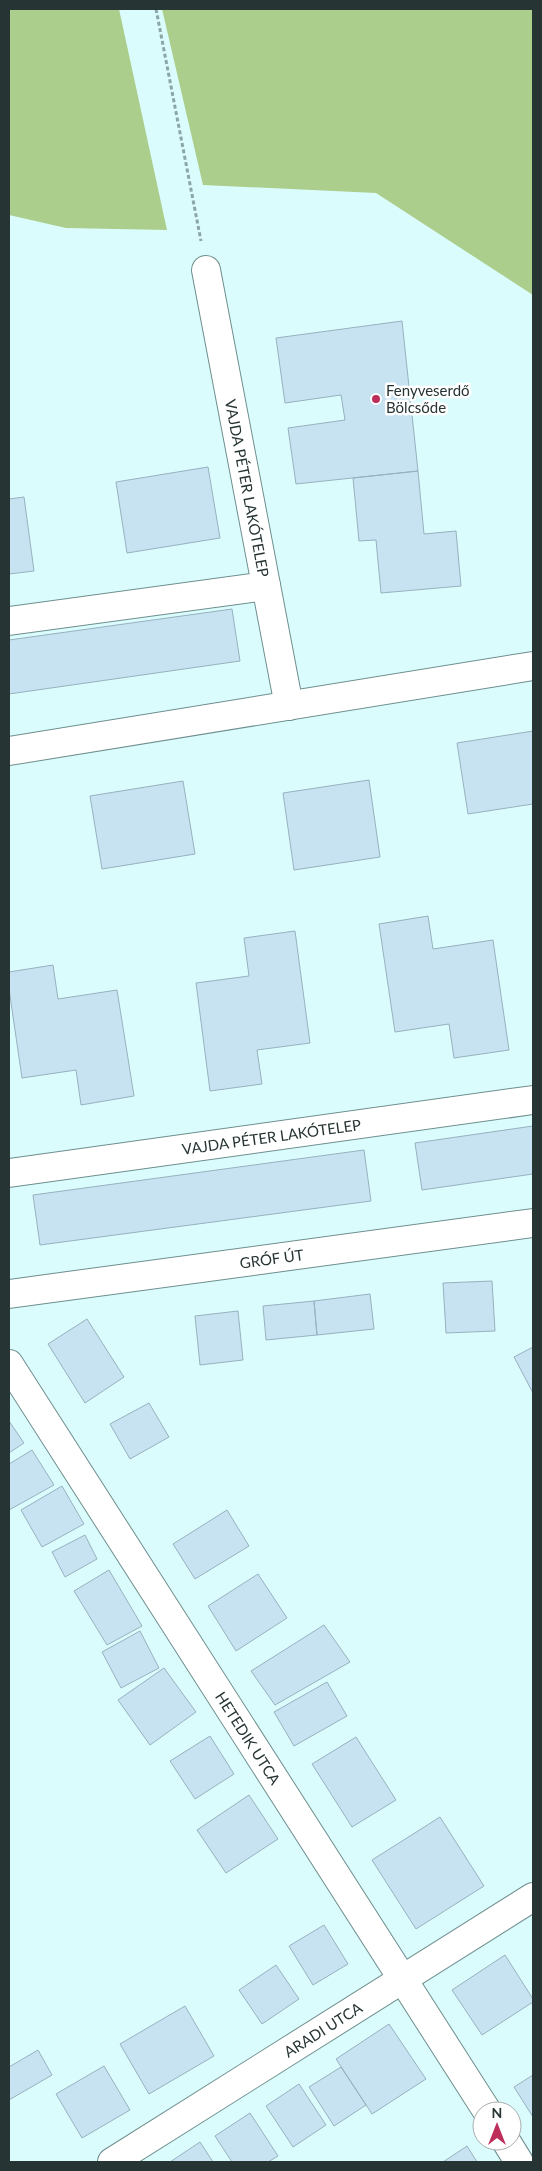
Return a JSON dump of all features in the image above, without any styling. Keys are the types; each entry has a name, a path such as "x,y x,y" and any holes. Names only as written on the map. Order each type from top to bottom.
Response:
{"street":[{"name":"VAJDA PÉTER LAKÓTELEP","path":"206,270 288,706"},
{"path":"9,621 266,586"},
{"path":"9,751 533,666"},
{"name":"VAJDA PÉTER LAKÓTELEP","path":"9,1173 533,1100"},
{"name":"GRÓF ÚT","path":"9,1294 530,1229"},
{"name":"HETEDIK UTCA","path":"9,1364 481,2101"},
{"name":"ARADI UTCA","path":"112,2162 533,1897"},
{"path":"512,2151 519,2162"}],"path":[{"path":"156,9 206,270"}],"green space":[{"path":"9,9 119,9 167,230 66,228 9,215"},
{"path":"162,9 533,9 533,295 376,193 203,185"}],"building":[{"name":"Fenyveserdő Bölcsőde","path":"402,321 418,471 296,484 288,428 345,420 341,395 285,403 276,338"},
{"path":"208,467 220,538 127,553 116,482"},
{"path":"418,471 424,534 456,531 461,586 381,593 376,540 359,541 353,478"},
{"path":"24,497 34,571 9,574 9,499"},
{"path":"232,609 240,661 9,694 9,640"},
{"path":"533,731 533,804 468,814 457,743"},
{"path":"369,780 380,857 294,870 283,793"},
{"path":"183,781 195,854 102,869 90,796"},
{"path":"428,916 433,949 493,940 509,1050 454,1058 449,1024 395,1032 379,924"},
{"path":"295,931 310,1043 257,1050 262,1084 210,1091 196,983 249,976 244,938"},
{"path":"53,965 58,999 117,990 134,1096 81,1105 76,1070 22,1078 9,989 9,972"},
{"path":"533,1126 533,1174 422,1190 415,1143"},
{"path":"364,1150 371,1201 40,1245 33,1195"},
{"path":"492,1281 495,1331 446,1333 443,1283"},
{"path":"370,1294 374,1329 317,1335 314,1301"},
{"path":"314,1301 317,1335 266,1340 263,1306"},
{"path":"238,1311 243,1360 200,1365 195,1316"},
{"path":"87,1319 124,1377 85,1403 48,1344"},
{"path":"533,1347 533,1393 514,1357"},
{"path":"149,1403 169,1437 130,1459 110,1424"},
{"path":"9,1421 24,1443 9,1453"},
{"path":"32,1450 54,1485 9,1510 9,1464"},
{"path":"62,1486 84,1524 42,1547 21,1510"},
{"path":"227,1510 249,1546 195,1579 173,1544"},
{"path":"85,1535 97,1559 65,1577 52,1552"},
{"path":"109,1570 142,1626 107,1645 74,1591"},
{"path":"258,1574 287,1618 236,1651 208,1606"},
{"path":"324,1625 350,1662 275,1705 251,1671"},
{"path":"140,1631 159,1668 121,1688 102,1652"},
{"path":"164,1668 196,1712 150,1745 118,1700"},
{"path":"327,1682 347,1716 294,1746 274,1712"},
{"path":"210,1736 234,1774 195,1799 170,1761"},
{"path":"356,1737 396,1800 352,1827 312,1764"},
{"path":"249,1795 278,1839 226,1873 197,1830"},
{"path":"440,1817 484,1886 416,1929 372,1860"},
{"path":"324,1925 348,1964 313,1985 289,1946"},
{"path":"505,1955 533,1999 533,2002 482,2035 452,1990"},
{"path":"276,1965 299,1999 262,2024 239,1990"},
{"path":"185,2006 214,2056 149,2094 120,2044"},
{"path":"389,2024 426,2079 372,2114 336,2059"},
{"path":"38,2050 52,2075 9,2100 9,2067"},
{"path":"104,2066 130,2110 82,2138 56,2094"},
{"path":"341,2067 366,2105 334,2126 309,2087"},
{"path":"533,2075 533,2117 514,2087"},
{"path":"299,2084 326,2125 293,2147 266,2106"},
{"path":"250,2113 278,2156 268,2162 232,2162 215,2136"},
{"path":"200,2142 213,2162 170,2162"},
{"path":"467,2146 477,2162 443,2162"}],"place":[{"name":"Fenyveserdő Bölcsőde","path":"376,399"}]}
